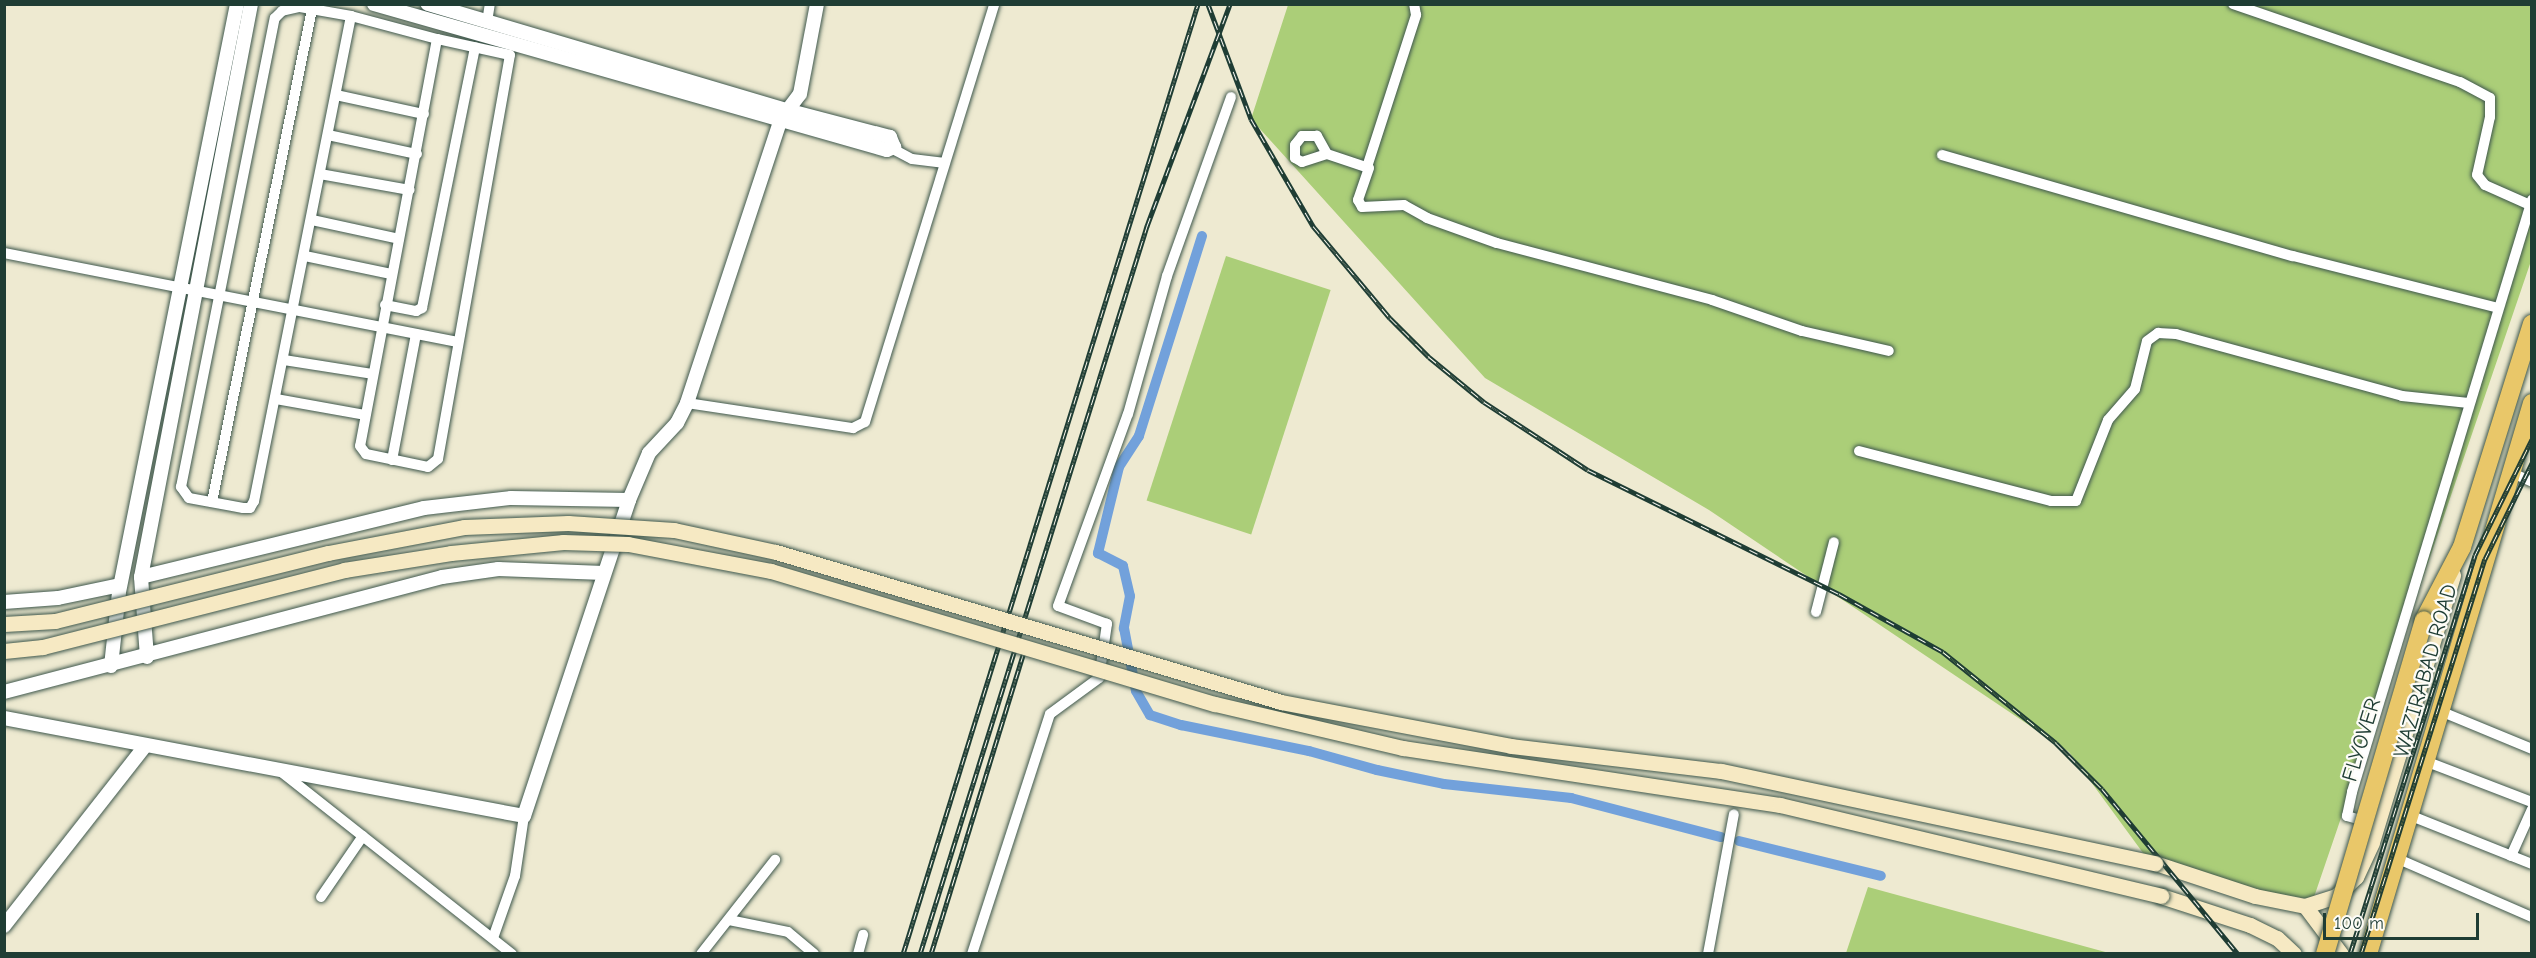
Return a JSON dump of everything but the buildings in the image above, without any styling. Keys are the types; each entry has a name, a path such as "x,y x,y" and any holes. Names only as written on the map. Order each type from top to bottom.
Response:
{"highway":[{"path":"2462,547 2532,324"},
{"name":"WAZIRABAD ROAD","path":"2368,954 2532,403"},
{"name":"FLYOVER","path":"2325,954 2424,620 2462,547"}],"main road":[{"path":"4,624 54,621 328,553 464,526 568,523 674,530 776,552 1281,702 1511,746 1721,771 2155,863 2254,896 2304,906 2336,896 2356,877 2377,824 2462,547"},
{"path":"4,651 43,647 344,570 451,553 563,542 628,544 771,571 1215,704 1403,748 1780,804 2161,896 2250,925 2290,952"},
{"path":"2304,906 2341,954"}],"street":[{"path":"111,666 120,585 237,4"},
{"path":"147,657 141,577 194,290 251,4"},
{"path":"374,4 784,115 890,137 894,141 893,149 912,159 943,163"},
{"path":"427,4 784,115"},
{"path":"487,22 490,4"},
{"path":"493,938 515,876 524,816 629,500 650,453 677,423 687,403 784,115 800,94 817,4"},
{"path":"687,403 853,428 862,424 994,4"},
{"path":"1414,4 1416,15 1358,200 1362,207 1404,205 1427,218 1497,243 1712,300 1802,331 1889,351"},
{"path":"2233,4 2460,82 2490,98 2490,117 2477,175 2485,185 2531,202 2528,222 2498,308 2347,811 2349,818 2377,824"},
{"path":"351,16 305,256 253,504 243,508 185,496 181,487 275,18 282,11 300,7 351,16 510,55 456,342 438,459 428,467 361,452 372,374 438,39"},
{"path":"212,502 312,9"},
{"path":"385,305 422,308 475,46"},
{"path":"336,95 424,114"},
{"path":"972,954 1050,714 1099,678 1107,624 1058,606 1128,414 1167,276 1230,97"},
{"path":"328,135 417,154"},
{"path":"1327,154 1367,167"},
{"path":"1942,155 2293,256 2498,308"},
{"path":"320,174 410,190"},
{"path":"312,220 399,239"},
{"path":"4,253 456,342"},
{"path":"305,256 391,274"},
{"path":"1858,451 2051,501 2076,501 2108,420 2135,388 2147,341 2158,333 2176,334 2402,396 2469,403"},
{"path":"392,460 416,334"},
{"path":"284,360 372,374"},
{"path":"276,399 365,415"},
{"path":"2510,472 2532,482"},
{"path":"141,577 424,508 511,498 629,500"},
{"path":"1816,612 1834,542"},
{"path":"4,692 147,657 442,577 498,569 604,573"},
{"path":"4,602 58,598 120,585"},
{"path":"2440,711 2532,749"},
{"path":"4,718 524,816"},
{"path":"4,926 145,746"},
{"path":"2425,761 2532,802"},
{"path":"279,770 512,954"},
{"path":"2511,856 2532,808"},
{"path":"1708,954 1734,814"},
{"path":"2409,815 2532,864"},
{"path":"321,897 363,836"},
{"path":"2396,858 2532,917"},
{"path":"701,954 775,860"},
{"path":"729,920 788,932 814,954"},
{"path":"858,954 864,935"}],"green space":[{"path":"1288,5 2531,5 2531,261 2313,900 2157,872 2069,752 1709,510 1485,378 1251,119"},
{"path":"1226,256 1331,290 1251,534 1147,500"},
{"path":"1868,887 2109,953 1846,953"}],"waterway":[{"path":"1202,236 1139,436 1119,467 1098,553 1123,566 1130,596 1124,628 1136,691 1150,715 1181,725 1309,751 1377,770 1444,784 1571,798 1721,837"},
{"path":"1739,841 1881,876"}],"railway":[{"path":"903,954 1198,4"},
{"path":"1208,4 1251,119 1313,226 1390,318 1429,357 1484,402 1588,470 1839,594 1943,652 2056,743 2102,789 2238,954"},
{"path":"920,954 1147,226 1230,4"},
{"path":"2350,954 2475,555 2532,439"},
{"path":"2361,954 2485,559 2532,463"},
{"path":"931,954 1027,642"}]}
